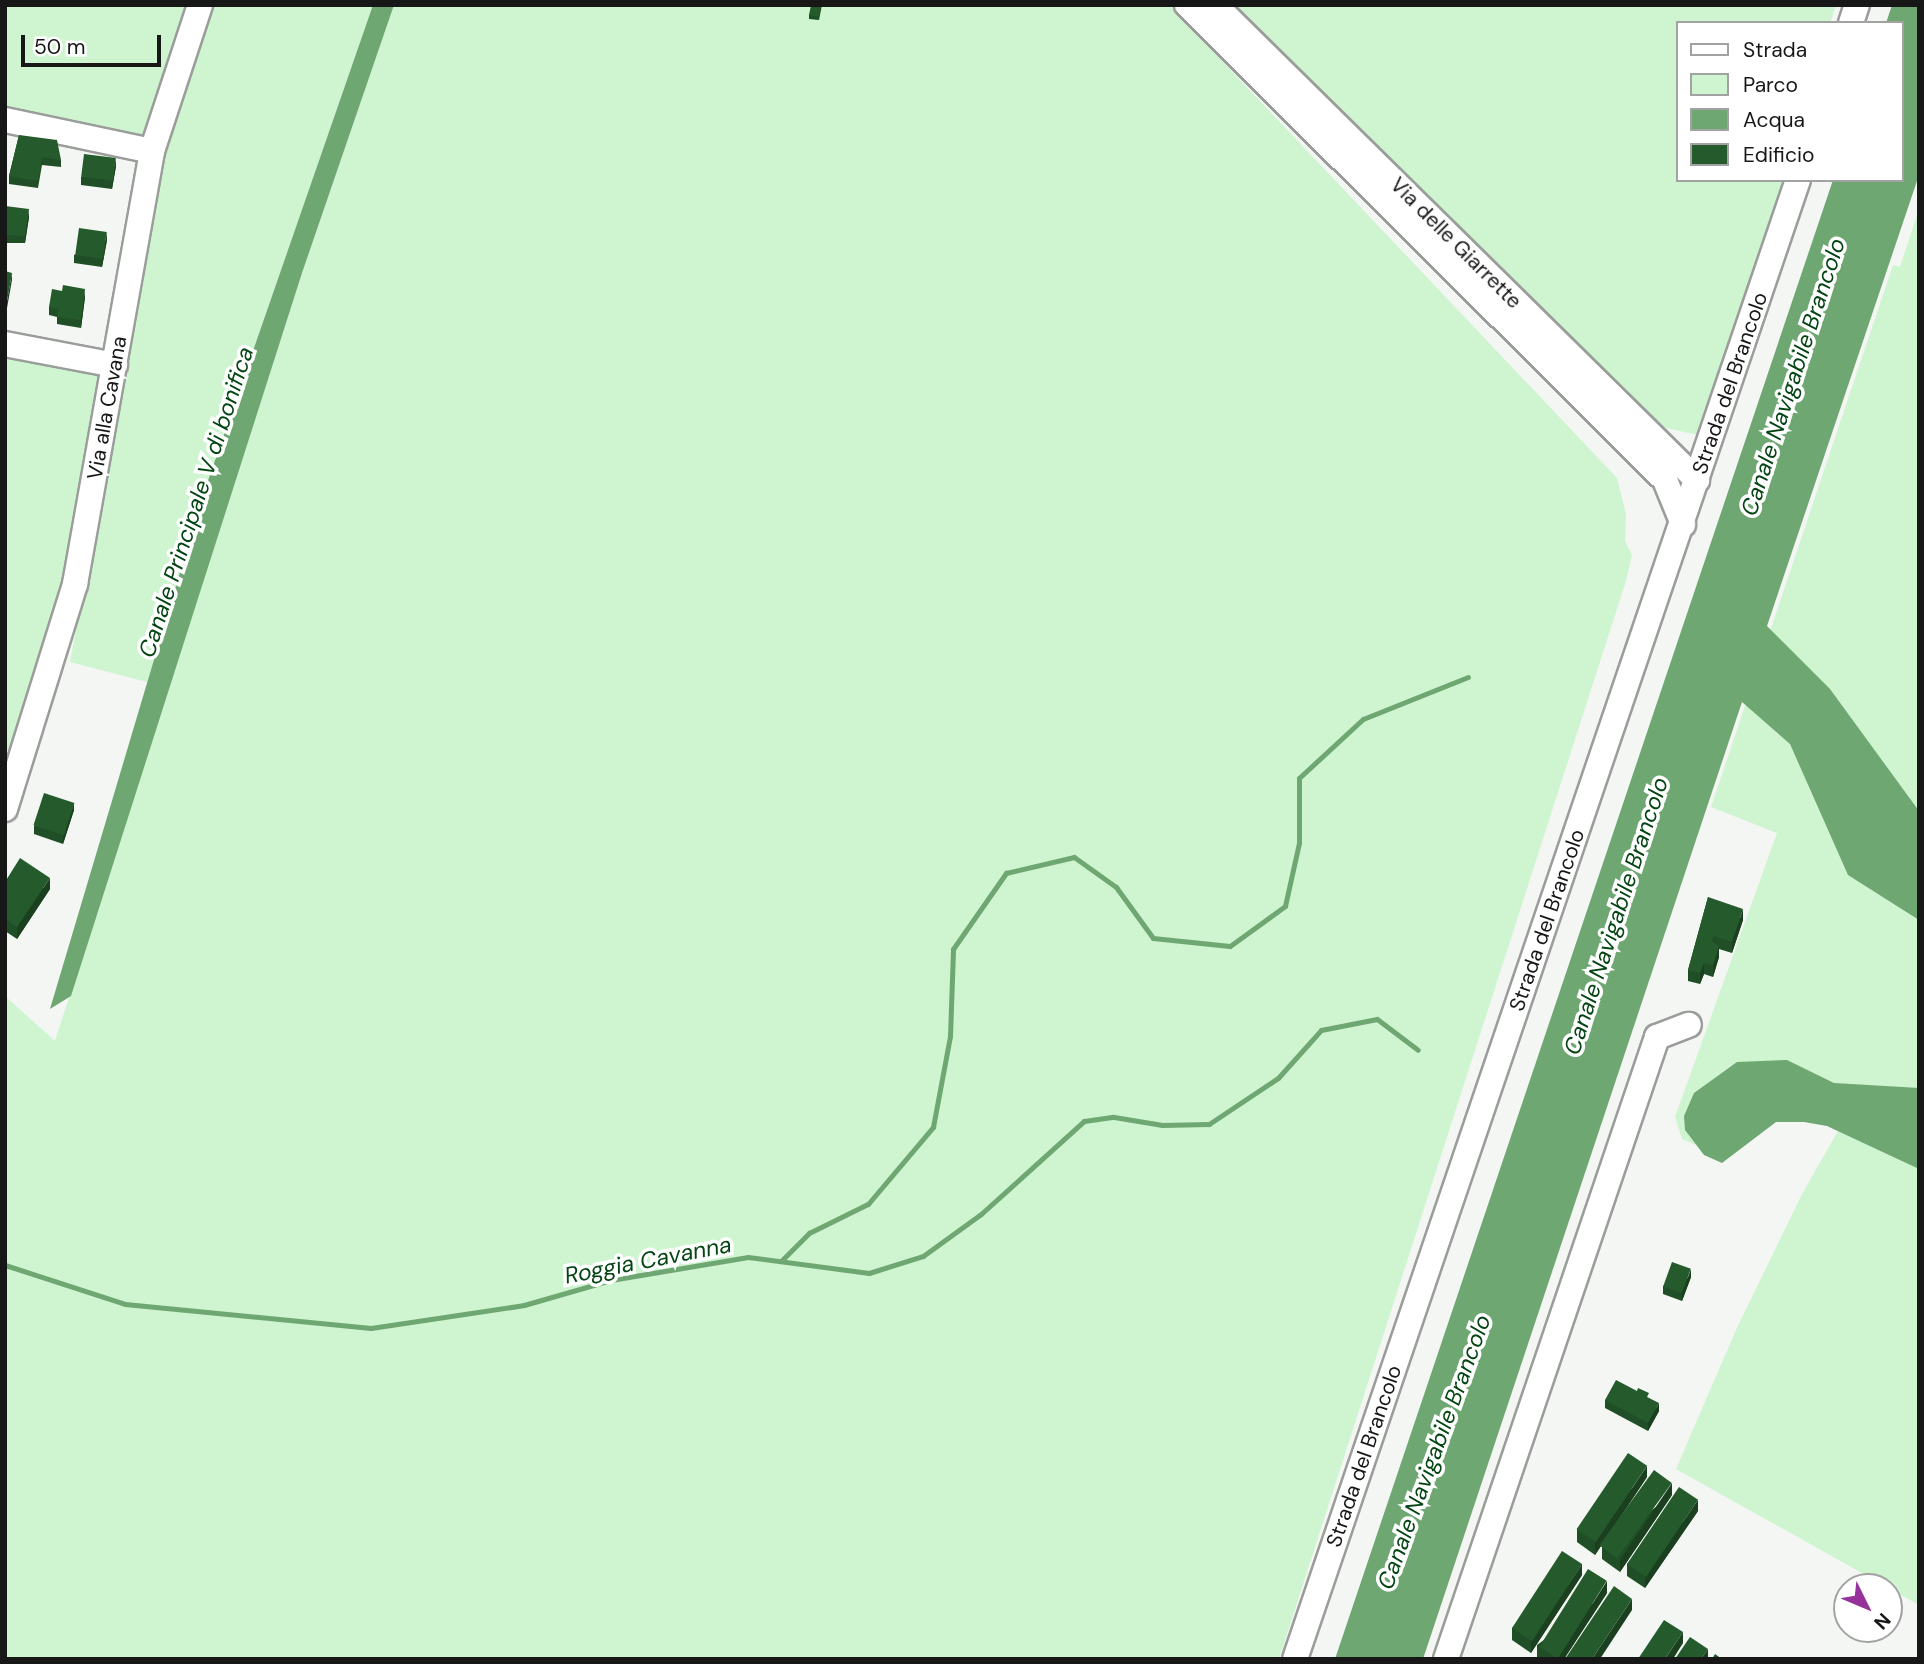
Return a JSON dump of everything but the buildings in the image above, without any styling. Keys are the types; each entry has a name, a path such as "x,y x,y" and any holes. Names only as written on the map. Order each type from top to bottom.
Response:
{"street":[{"name":"Via alla Cavana","path":"5,809 75,584 152,150 200,5"},
{"name":"Via delle Giarrette","path":"1187,5 1670,469 1698,480"},
{"name":"Via delle Giarrette","path":"1215,5 1670,469 1686,515"},
{"path":"5,120 152,150"},
{"name":"Strada del Brancolo","path":"1295,1659 1797,182"},
{"path":"5,344 115,365"},
{"path":"1670,469 1707,451"},
{"path":"1446,1659 1657,1037 1689,1025"}],"green space":[{"path":"5,5 192,5 147,144 5,116"},
{"path":"213,5 373,5 203,495 147,682 70,662 167,146"},
{"path":"394,5 1169,5 1617,478 1626,514 1625,541 1632,555 1626,581 1279,1659 5,1659 5,996 55,1041 302,273"},
{"path":"1231,5 1836,5 1831,21 1675,21 1675,182 1782,182 1698,435 1662,427"},
{"path":"1919,209 1919,1605 1903,1596 1903,1573 1862,1573 1676,1469 1736,1330 1802,1194 1842,1124 1800,1104 1698,1146 1682,1139 1675,1117 1777,833 1711,807 1893,265 1900,267"},
{"path":"5,359 102,372 64,578 14,749 5,750"}],"water":[{"path":"373,5 394,5 302,273 71,996 50,1009 203,495"},
{"name":"Canale Navigabile Brancolo","path":"1892,5 1919,5 1919,175 1767,626 1830,689 1919,811 1919,920 1848,875 1790,744 1742,702 1423,1659 1335,1659 1832,182 1903,182 1903,21 1887,21"},
{"path":"1787,1060 1834,1083 1919,1088 1919,1169 1827,1126 1804,1122 1776,1122 1722,1163 1704,1155 1685,1130 1684,1116 1694,1093 1737,1062"}],"waterway":[{"path":"781,1261 809,1233 868,1204 933,1127 950,1036 953,949 1006,873 1074,857 1116,887 1153,938 1230,946 1285,906 1299,843 1299,778 1363,719 1468,677"},
{"name":"Roggia Cavanna","path":"5,1265 125,1304 371,1328 524,1305 611,1280 748,1257 869,1273 923,1256 981,1214 1084,1121 1114,1117 1162,1125 1209,1124 1278,1078 1321,1030 1377,1019 1418,1050"}],"water label":[{"name":"Canale Principale V di bonifica","path":"196,502"}]}
